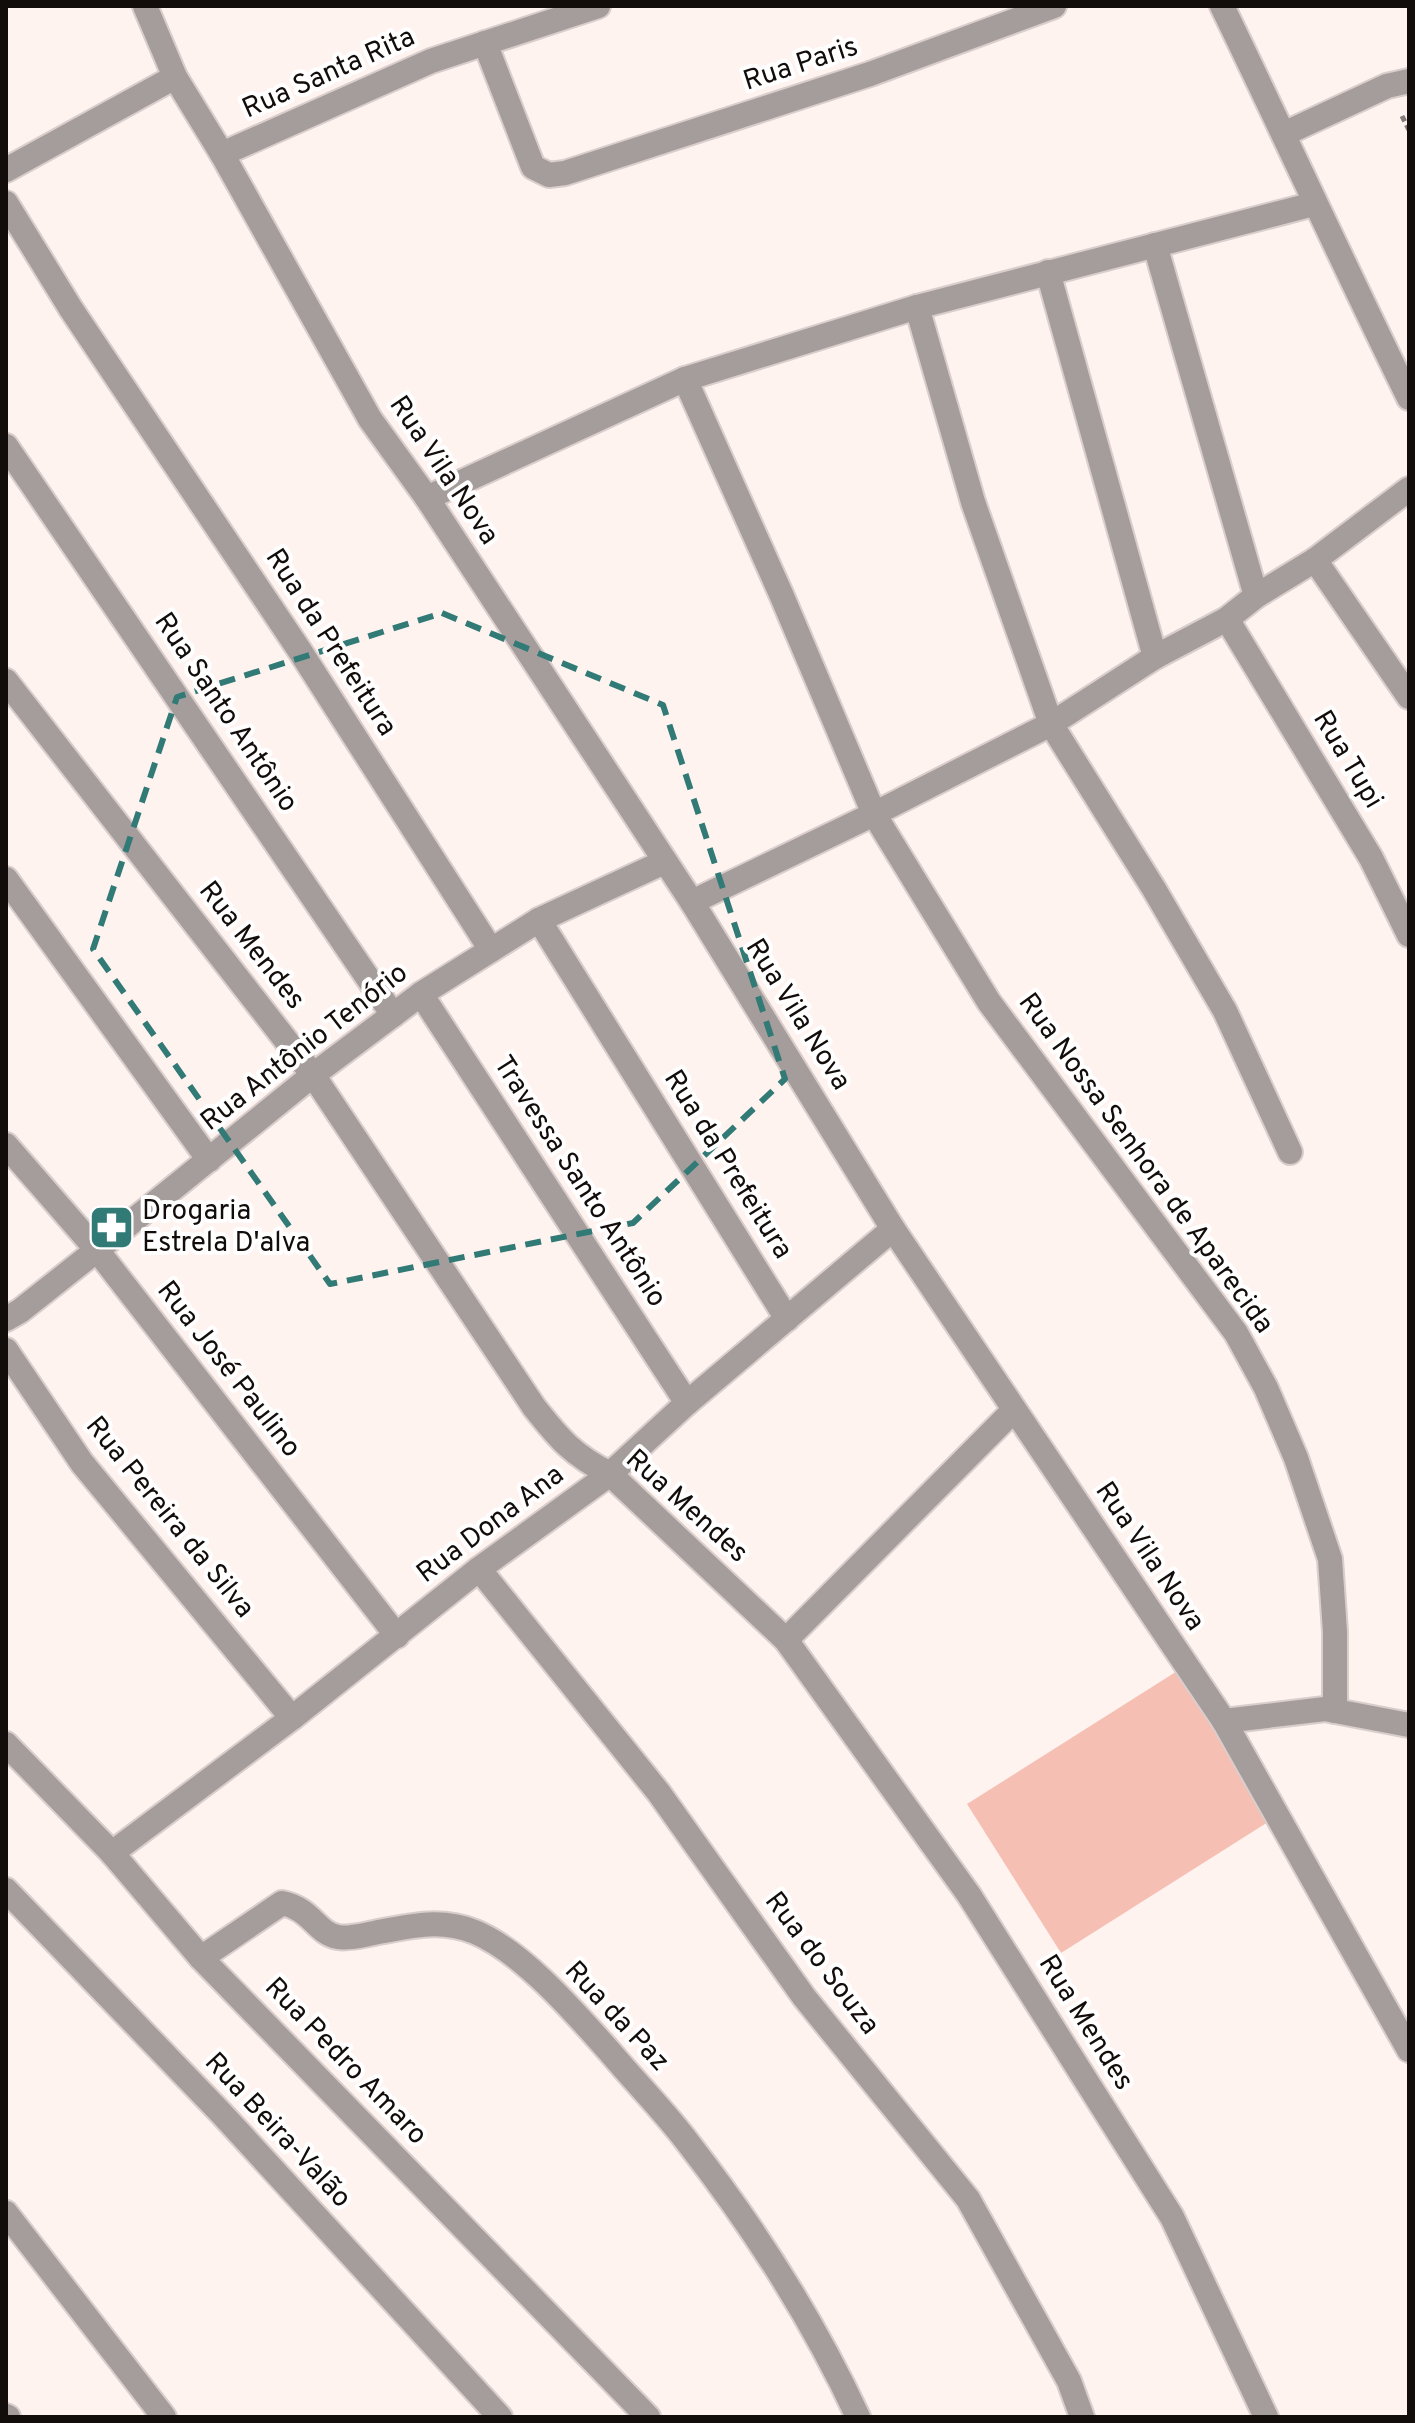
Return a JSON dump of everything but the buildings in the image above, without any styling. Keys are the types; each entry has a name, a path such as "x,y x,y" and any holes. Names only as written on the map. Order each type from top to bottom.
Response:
{"street":[{"name":"Rua Vila Nova","path":"145,6 175,77 222,154 370,419 427,498 692,902 893,1229 1224,1721 1409,2050"},
{"name":"Rua Santa Rita","path":"222,154 431,61 598,6"},
{"name":"Rua Paris","path":"485,43 533,167 549,175 565,173 870,74 1054,6"},
{"path":"1222,6 1409,398"},
{"path":"6,170 175,77"},
{"path":"1284,134 1387,86 1409,81"},
{"name":"Rua da Prefeitura","path":"6,203 71,309 300,651 491,950"},
{"path":"427,498 685,379 917,307 1314,204"},
{"path":"1155,245 1256,596"},
{"path":"1048,272 1155,657"},
{"path":"917,307 973,502 1051,724 1154,889 1225,1011 1290,1152"},
{"name":"Rua Nossa Senhora de Aparecida","path":"685,379 874,814 989,1002 1236,1333 1266,1388 1296,1458 1330,1559 1335,1632 1335,1711"},
{"name":"Rua Santo Antônio","path":"6,446 393,1015"},
{"path":"692,902 1051,724 1155,657 1227,619 1256,596 1315,560 1409,489"},
{"path":"1315,560 1409,697"},
{"name":"Rua Tupi","path":"1227,619 1371,858 1409,935"},
{"name":"Rua Mendes","path":"6,681 313,1075 534,1407 560,1440 583,1460 610,1474 786,1640 969,1895 1172,2217 1266,2417"},
{"name":"Rua Antônio Tenório","path":"6,1319 97,1250 313,1075 421,994 539,920 664,862"},
{"path":"6,879 209,1160"},
{"name":"Rua da Prefeitura","path":"539,920 787,1319"},
{"name":"Travessa Santo Antônio","path":"421,994 687,1403"},
{"name":"Rua José Paulino","path":"6,1145 97,1250 397,1636"},
{"name":"Rua Dona Ana","path":"112,1853 292,1718 479,1569 610,1474 687,1403 893,1229"},
{"name":"Rua Pereira da Silva","path":"6,1350 82,1463 292,1718"},
{"path":"786,1640 1014,1410"},
{"name":"Rua do Souza","path":"479,1569 659,1793 804,1997 968,2199 1069,2381 1082,2417"},
{"path":"1224,1721 1325,1709 1409,1725"},
{"name":"Rua Pedro Amaro","path":"6,1744 112,1853 201,1958 648,2417"},
{"name":"Rua Beira-Valão","path":"6,1890 222,2114 500,2417"},
{"name":"Rua da Paz","path":"201,1958 282,1903 305,1911 326,1932 338,1937 366,1935 424,1923 453,1924 479,1933 567,2004 688,2142 753,2230 828,2353 858,2417"},
{"path":"6,2213 164,2417"}],"highlighted area":[{"path":"442,613 663,705 785,1079 633,1223 330,1284 93,949 177,697"}],"shaded area":[{"path":"1182,1668 1276,1817 1061,1953 967,1804"}],"place":[{"name":"Drogaria Estrela D'alva","path":"111,1228"}]}
